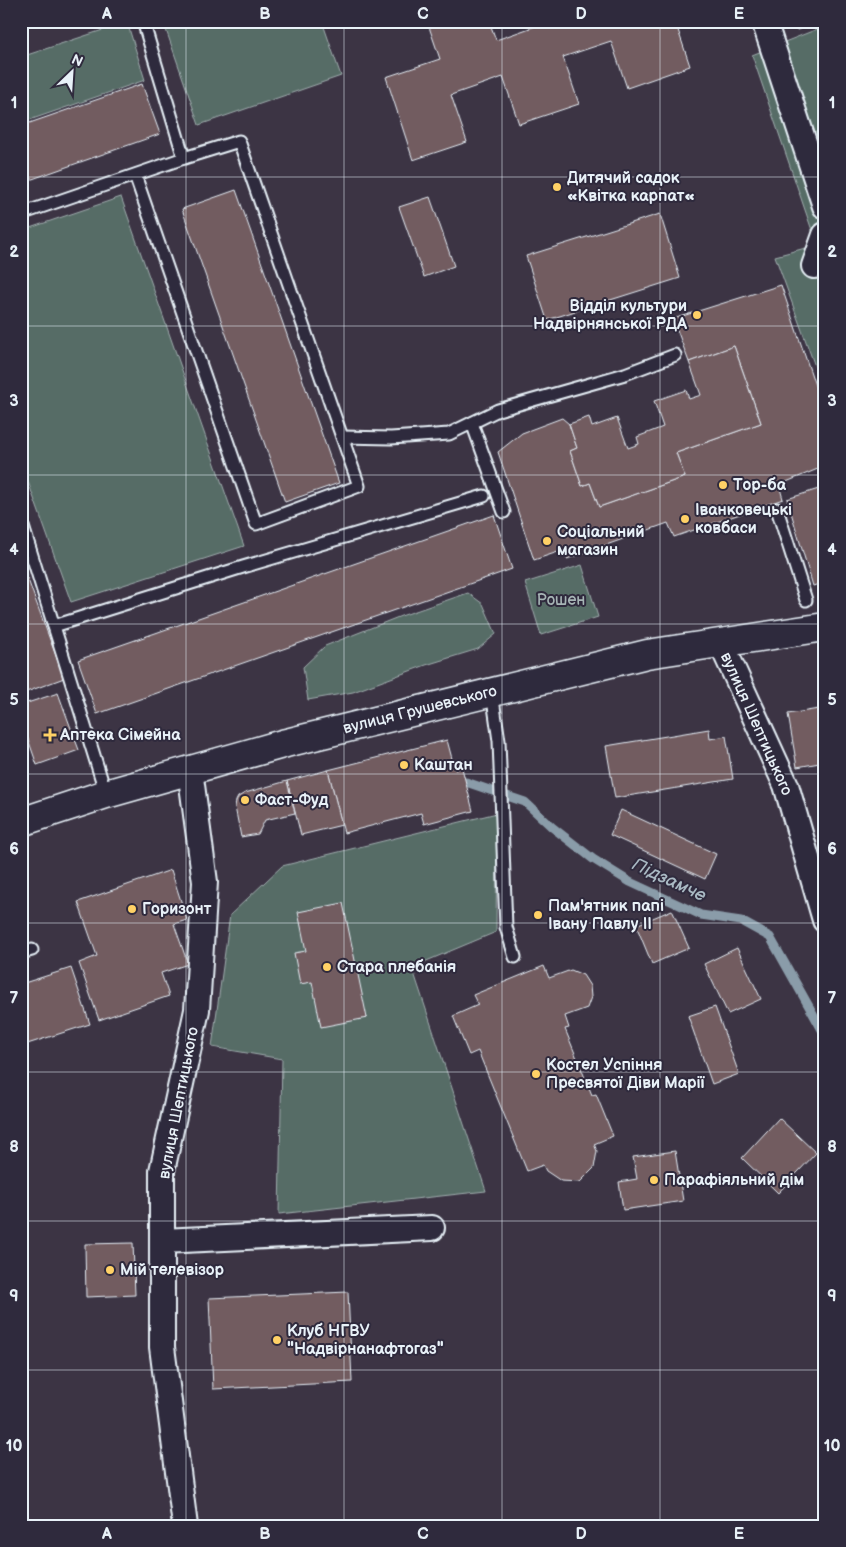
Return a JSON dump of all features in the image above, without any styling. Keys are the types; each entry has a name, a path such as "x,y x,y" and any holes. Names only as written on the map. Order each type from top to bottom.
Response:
{"street":[{"path":"764,21 825,206"},
{"path":"814,266 825,235"},
{"name":"вулиця Грушевського","path":"21,822 106,794 286,743 647,654 825,627"},
{"name":"вулиця Шептицького","path":"721,643 786,785 825,920"},
{"name":"вулиця Шептицького","path":"186,1526 162,1347 162,1171 198,1010 205,882 190,770"},
{"path":"162,1242 432,1228"}],"lane":[{"path":"143,21 184,158"},
{"path":"21,214 184,158 239,141 359,486 256,524 135,175"},
{"path":"342,437 391,438 449,434 498,410 625,374 675,356"},
{"path":"472,423 504,512"},
{"path":"54,626 243,567 484,496"},
{"path":"777,509 806,600"},
{"path":"21,520 26,549 54,626 106,794"},
{"path":"492,692 499,741 506,927 515,957"}],"green space":[{"path":"163,21 322,21 341,76 199,125"},
{"path":"127,22 145,80 21,123 21,57"},
{"path":"825,26 825,394 775,256 817,245 752,55"},
{"path":"121,197 244,546 71,602 21,462 21,231"},
{"name":"Рошен","path":"582,565 598,617 541,635 525,583"},
{"path":"468,593 483,604 496,634 478,649 426,665 353,692 308,700 303,667 325,646 401,616"},
{"path":"497,813 496,932 412,967 486,1191 279,1214 282,1059 212,1047 230,915 282,866"}],"building":[{"path":"427,21 489,21 496,40 550,21 675,21 690,66 627,88 611,41 563,57 579,104 519,124 503,77 451,95 467,142 413,160 386,77 440,59"},
{"path":"794,21 819,21 797,30"},
{"path":"142,84 160,134 21,183 21,126"},
{"path":"236,190 339,483 285,502 182,209"},
{"path":"430,197 454,266 424,277 399,207"},
{"path":"660,214 680,278 547,320 526,256"},
{"path":"781,285 825,415 825,466 779,485 783,499 674,537 668,523 567,559 564,550 534,560 498,452 522,433 562,418 569,424 577,448 570,451 582,486 590,483 599,507 685,477 676,453 761,423 734,346 689,362 673,319"},
{"path":"734,346 761,423 676,453 685,477 599,507 590,483 582,486 570,451 577,448 569,424 589,417 592,427 617,418 628,448 639,444 637,437 663,427 654,401 686,390 689,399 701,395 689,362"},
{"path":"825,487 825,582 813,586 787,499"},
{"path":"494,515 512,569 97,714 78,660"},
{"path":"21,566 23,566 64,678 21,694"},
{"name":"Аптека Сімейна","path":"58,693 79,750 37,765 21,719 21,705"},
{"path":"825,708 825,762 797,767 788,714"},
{"path":"709,729 710,739 726,736 733,779 615,798 606,746"},
{"path":"447,740 455,770 462,768 473,811 424,824 421,813 344,833 328,770"},
{"path":"328,770 342,825 301,835 287,781"},
{"path":"287,781 295,813 265,820 258,834 241,837 235,807 238,797 245,793"},
{"path":"621,810 716,854 705,879 610,835"},
{"path":"171,870 187,920 174,924 188,964 161,973 169,996 99,1020 79,963 97,956 78,902"},
{"name":"Стара плебанія","path":"343,903 367,1018 321,1027 312,982 300,984 294,953 306,951 298,912"},
{"path":"672,910 689,948 652,964 636,925"},
{"path":"737,948 761,999 728,1014 704,964"},
{"name":"Костел Успіння Пресвятої Діви Марії","path":"544,966 549,978 571,970 583,975 590,986 591,997 587,1008 565,1016 569,1028 565,1029 592,1095 596,1094 613,1136 594,1144 597,1151 594,1168 580,1182 561,1181 546,1171 543,1165 527,1171 478,1051 469,1055 453,1016 478,1005 473,995"},
{"path":"71,968 90,1024 21,1046 21,984"},
{"path":"715,1007 739,1074 712,1084 688,1016"},
{"path":"779,1118 816,1153 778,1193 742,1158"},
{"name":"Парафіяльний дім","path":"675,1151 683,1201 623,1210 619,1182 637,1179 633,1157"},
{"name":"Мій телевізор","path":"133,1243 135,1295 86,1297 85,1244"},
{"path":"348,1292 352,1382 213,1389 209,1298"}],"waterway":[{"name":"Підзамче","path":"466,782 525,802 552,827 593,859 630,882 701,915 741,921 770,937 825,1035"}],"place":[{"name":"Дитячий садок «Квітка карпат«","path":"557,187"},
{"name":"Відділ культури Надвірнянської РДА","path":"697,315"},
{"name":"Тор-ба","path":"723,485"},
{"name":"Іванковецькі ковбаси","path":"685,519"},
{"name":"Соціальний магазин","path":"547,541"},
{"name":"Аптека Сімейна","path":"50,735"},
{"name":"Каштан","path":"404,765"},
{"name":"Фаст-Фуд","path":"245,800"},
{"name":"Горизонт","path":"132,909"},
{"name":"Пам'ятник папі Івану Павлу ІІ","path":"538,915"},
{"name":"Стара плебанія","path":"327,967"},
{"name":"Костел Успіння Пресвятої Діви Марії","path":"536,1074"},
{"name":"Парафіяльний дім","path":"654,1180"},
{"name":"Мій телевізор","path":"110,1270"},
{"name":"Клуб НГВУ \"Надвірнанафтогаз\"","path":"277,1340"}]}
